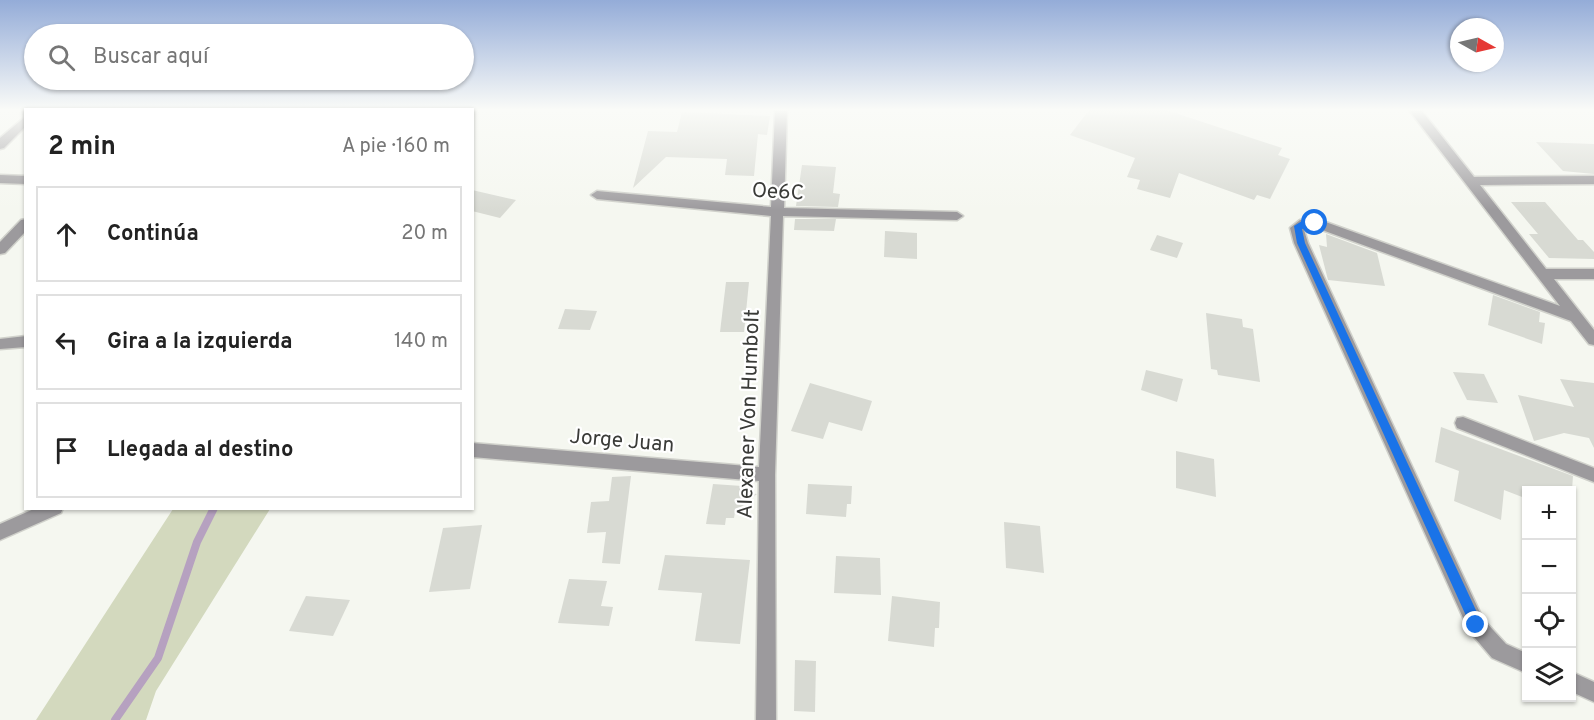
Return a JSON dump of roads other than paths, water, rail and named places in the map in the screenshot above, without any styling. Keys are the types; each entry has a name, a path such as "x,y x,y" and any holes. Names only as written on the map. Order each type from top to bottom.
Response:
{"street":[{"name":"Alexaner Von Humbolt","path":"766,720 767,476 779,144"},
{"path":"1441,144 1594,340"},
{"path":"0,179 24,180"},
{"path":"1469,181 1594,180"},
{"name":"Oe6C","path":"597,195 776,212 957,216"},
{"path":"1522,661 1499,651 1476,625 1301,243 1297,228 1305,223 1315,223 1575,316"},
{"path":"0,250 24,225"},
{"path":"1542,274 1594,274"},
{"path":"0,344 24,341"},
{"path":"1463,423 1594,475"},
{"name":"Jorge Juan","path":"474,450 767,476"},
{"path":"0,532 50,510"},
{"path":"1576,684 1594,692"}],"waterway":[{"path":"115,720 158,658 197,542 213,510"}]}
